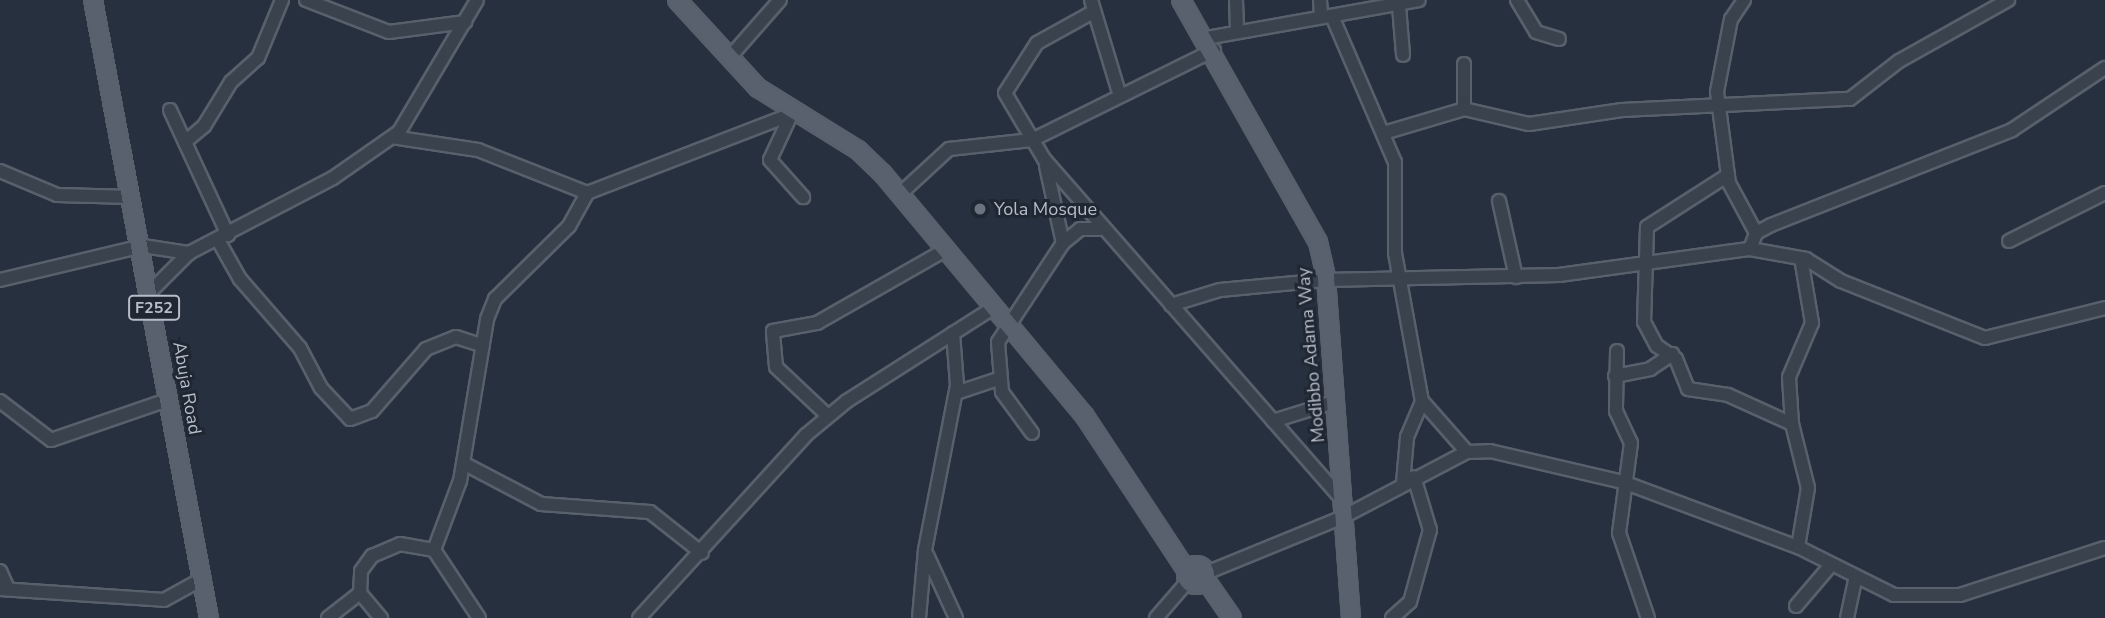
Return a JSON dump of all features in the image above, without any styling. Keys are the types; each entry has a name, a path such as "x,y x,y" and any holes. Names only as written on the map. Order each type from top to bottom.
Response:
{"main road":[{"name":"Abuja Road","path":"93,0 143,246 211,617"},
{"path":"677,0 758,88 794,115 858,150 900,194 1084,415 1172,550 1228,612"},
{"name":"Modibbo Adama Way","path":"1181,0 1210,44 1304,208 1325,280 1351,618"}],"street":[{"path":"185,142 204,126 231,82 258,58 282,0"},
{"path":"306,0 389,32 465,22"},
{"path":"151,291 189,253 223,237 393,137 417,111 477,0"},
{"path":"729,58 780,0"},
{"path":"1236,0 1237,30"},
{"path":"1320,0 1370,111 1387,132 1395,162 1393,230 1399,280 1422,401 1467,452"},
{"path":"900,194 949,149 1032,140 1237,30 1399,6 1419,0"},
{"path":"1517,0 1532,28 1559,39"},
{"path":"1744,0 1731,19 1720,106 1728,175 1756,233"},
{"path":"1387,132 1464,109 1501,113 1521,124 1622,110 1850,99 1899,61 2008,0"},
{"path":"1119,93 1092,6 1037,43 1009,82 1005,93 1044,159 1273,421 1343,508"},
{"path":"1399,6 1403,55"},
{"path":"1464,64 1464,109"},
{"path":"1750,249 1756,233 1867,183 1982,145 2105,68"},
{"path":"170,110 240,279 288,331 321,388 350,419 372,411 426,349 456,337 483,346"},
{"path":"434,550 463,463 483,346 495,299 569,226 587,193 794,115"},
{"path":"794,115 770,160 803,197"},
{"path":"393,137 478,150 587,193"},
{"path":"1044,159 1063,243"},
{"path":"0,171 57,195 132,197"},
{"path":"1728,175 1647,227 1641,268 1644,323 1657,346 1672,354 1698,396 1728,395 1792,424"},
{"path":"2009,241 2105,192"},
{"path":"1499,201 1516,278"},
{"path":"1032,433 1010,405 996,356 1007,325 1063,243 1080,229 1104,229"},
{"path":"0,281 143,246 189,253"},
{"path":"1171,305 1220,290 1325,280 1516,278 1641,268 1750,249 1801,258 1841,281 1985,338 2105,308"},
{"path":"828,416 776,367 773,331 817,323 945,250"},
{"path":"1798,547 1808,488 1792,424 1789,377 1812,323 1801,258"},
{"path":"641,617 828,416 993,308"},
{"path":"919,618 925,550 956,393 953,333"},
{"path":"1616,351 1616,411 1632,443 1623,482 1619,533 1648,618"},
{"path":"1615,376 1650,369 1672,354"},
{"path":"956,393 1001,378"},
{"path":"0,401 51,440 170,399"},
{"path":"1392,618 1410,602 1430,530 1409,480 1407,437 1422,401"},
{"path":"1273,421 1334,402"},
{"path":"1156,618 1196,575 1467,452 1514,455 1623,482 1798,547 1855,579 1894,595 1960,595 2105,548"},
{"path":"463,463 541,504 650,512 702,553"},
{"path":"381,618 360,593 361,571 372,556 400,544 434,550 480,618"},
{"path":"925,550 957,618"},
{"path":"1796,606 1831,565"},
{"path":"0,571 3,588 164,600 202,579"},
{"path":"1847,618 1855,579"},
{"path":"328,618 360,593"}],"place":[{"name":"Yola Mosque","path":"980,209"}]}
